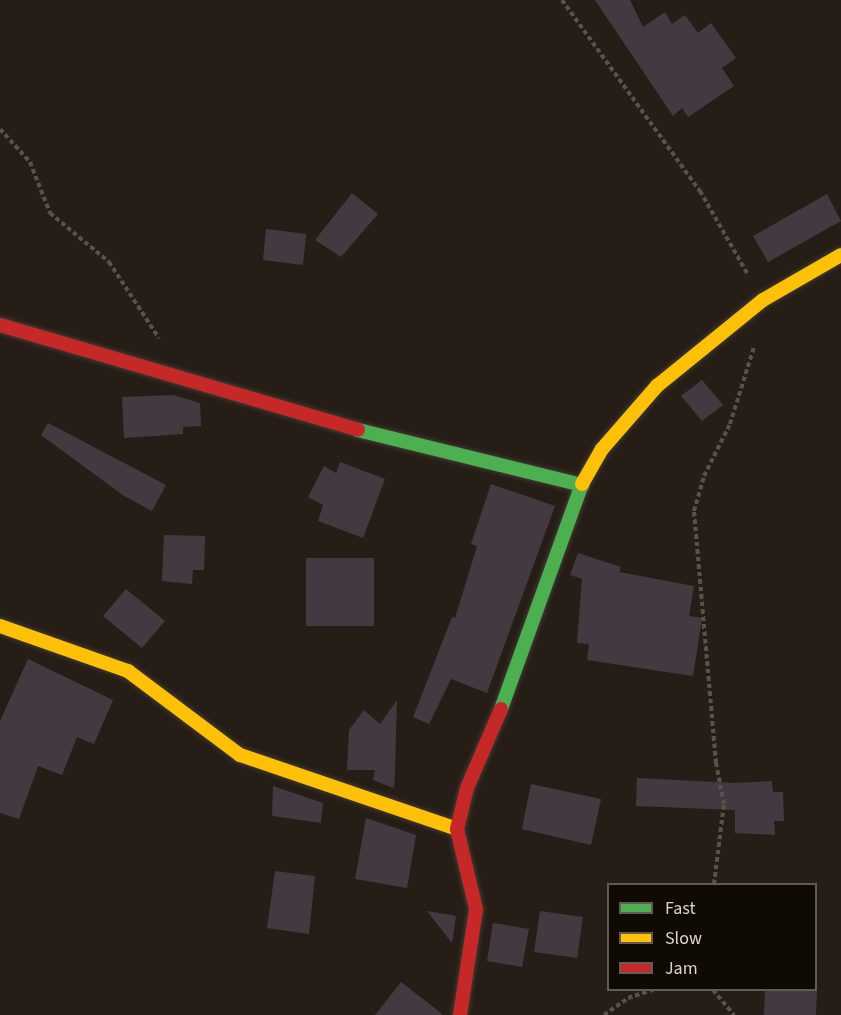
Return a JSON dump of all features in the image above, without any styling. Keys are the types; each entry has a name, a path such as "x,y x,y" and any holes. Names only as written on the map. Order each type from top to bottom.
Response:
{"street":[{"path":"460,1015 476,909 457,830 467,788 514,678 582,485 602,449 657,386 763,300 841,255"},
{"path":"0,325 375,435 582,485"},
{"path":"0,626 128,671 240,755 457,830"}],"path":[{"path":"562,0 700,191 763,300"},
{"path":"0,129 30,162 50,213 110,262 166,344"},
{"path":"714,883 724,804 716,763 694,511 704,476 730,424 751,368 755,345"},
{"path":"604,1015 628,998 650,991"},
{"path":"714,991 734,1015"}],"building":[{"path":"595,0 630,0 643,27 665,12 672,24 685,15 698,33 711,23 736,58 722,68 734,86 688,117 682,108 673,116"},
{"path":"352,193 378,214 341,257 315,240"},
{"path":"827,194 841,221 768,262 753,236"},
{"path":"266,229 306,234 303,265 263,260"},
{"path":"702,380 723,405 702,421 681,396"},
{"path":"173,395 200,403 201,426 183,427 183,434 124,438 122,397"},
{"path":"48,423 166,485 152,511 124,496 41,435"},
{"path":"340,462 385,479 363,538 318,521 323,505 308,497 324,466 336,473"},
{"path":"491,484 555,506 487,693 451,679 429,724 413,717 452,617 455,618 477,546 471,544"},
{"path":"164,535 205,536 204,570 193,570 192,584 162,581"},
{"path":"578,553 621,567 619,572 694,586 689,616 702,618 693,676 587,660 589,644 577,643 582,579 570,575"},
{"path":"306,558 374,558 374,626 306,626"},
{"path":"126,589 165,621 142,648 103,616"},
{"path":"28,659 113,700 94,744 77,737 62,775 38,766 19,819 0,813 0,721"},
{"path":"397,700 394,788 373,780 375,770 347,770 349,730 364,710 380,724"},
{"path":"637,778 735,783 772,781 773,792 783,792 784,821 774,821 775,835 735,833 735,810 636,806"},
{"path":"531,784 601,799 591,845 522,829"},
{"path":"273,786 323,803 321,823 272,816"},
{"path":"366,818 416,835 407,888 355,879"},
{"path":"275,871 315,876 309,934 267,928"},
{"path":"427,911 456,916 452,943"},
{"path":"540,911 583,917 577,958 534,952"},
{"path":"493,923 529,929 522,967 487,961"},
{"path":"401,982 441,1013 442,1015 375,1015"},
{"path":"765,991 817,991 816,1015 764,1015"}],"traffic: fast":[{"path":"358,430 582,485"},
{"path":"501,709 582,484"}],"traffic: slow":[{"path":"582,484 602,449 657,386 763,300 841,255"},
{"path":"0,626 128,671 240,755 457,829"}],"traffic: jam":[{"path":"0,325 358,430"},
{"path":"460,1015 476,909 457,829 467,788 501,709"}]}
